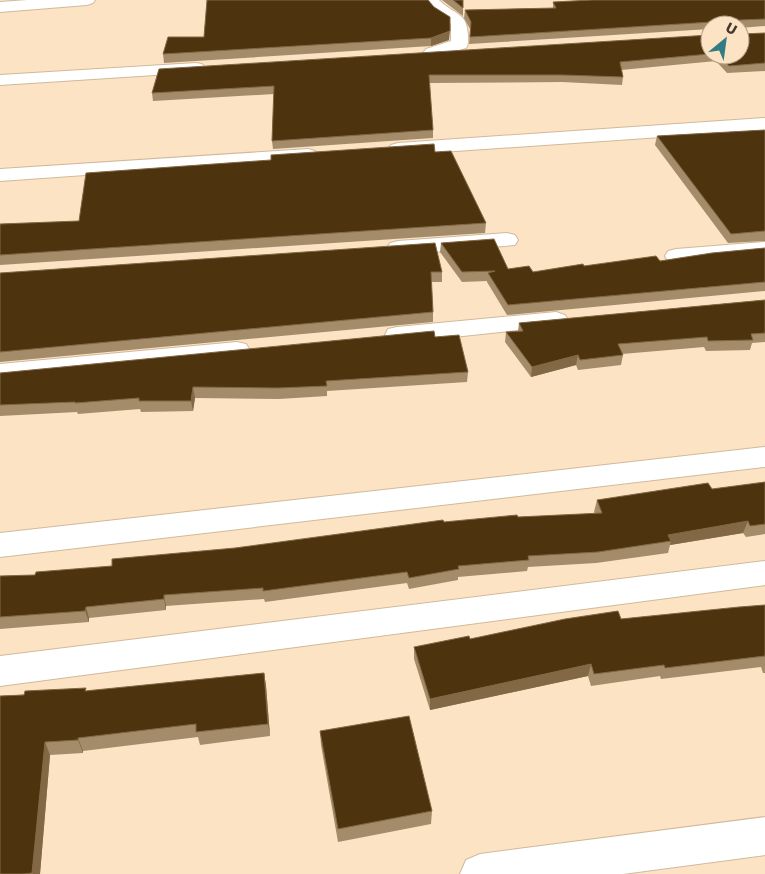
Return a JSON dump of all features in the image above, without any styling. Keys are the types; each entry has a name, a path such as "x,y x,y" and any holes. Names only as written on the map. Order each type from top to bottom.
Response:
{"street":[{"path":"0,7 87,0"},
{"path":"430,0 441,11 459,22 460,44 432,53"},
{"path":"413,54 472,51"},
{"path":"0,80 216,66"},
{"path":"378,150 765,124"},
{"path":"0,175 328,153"},
{"path":"377,249 506,240"},
{"path":"676,256 765,250"},
{"path":"378,337 577,318"},
{"path":"0,373 259,348"},
{"path":"0,544 765,457"},
{"path":"0,671 765,573"},
{"path":"480,874 765,836"}],"building":[{"path":"207,0 428,0 434,7 450,17 450,31 431,38 163,54 168,37 204,37"},
{"path":"453,0 463,0 463,8"},
{"path":"592,0 765,0 765,19 750,20 750,15 700,15 700,23 470,37 471,22 465,10 556,8 553,2"},
{"path":"765,33 765,63 750,64 750,34"},
{"path":"700,36 700,55 620,62 623,77 429,75 433,130 272,141 274,86 152,93 159,69"},
{"path":"765,130 765,231 731,234 657,136"},
{"path":"434,144 435,152 451,151 486,223 0,255 0,224 79,221 86,173 271,160 271,155"},
{"path":"494,239 508,269 529,266 533,272 656,256 660,261 712,253 765,248 765,282 508,305 488,273 495,271 462,272 441,243"},
{"path":"435,243 442,272 431,272 433,312 0,352 0,273"},
{"path":"765,300 765,333 751,334 753,340 708,341 707,337 618,344 623,355 580,360 578,355 532,367 506,332 523,331 519,323"},
{"path":"434,331 435,337 459,335 468,372 326,381 327,386 278,388 193,387 191,401 139,401 139,398 75,403 0,405 0,373"},
{"path":"765,482 765,524 750,526 748,521 668,535 671,541 598,552 528,556 529,560 458,566 459,569 409,578 407,572 263,591 263,588 164,595 164,599 86,607 85,611 0,617 0,576 35,575 36,572 112,566 112,559 235,548 443,520 444,522 517,515 518,517 602,513 597,500 708,483 712,489"},
{"path":"765,605 765,656 665,668 664,665 594,674 591,664 430,699 414,647 469,636 470,639 565,619 618,611 621,619"},
{"path":"264,673 268,724 196,732 196,724 78,738 78,740 45,742 32,873 0,874 0,696 24,695 25,691 86,688 85,691"},
{"path":"409,716 432,811 338,829 320,731"}]}
